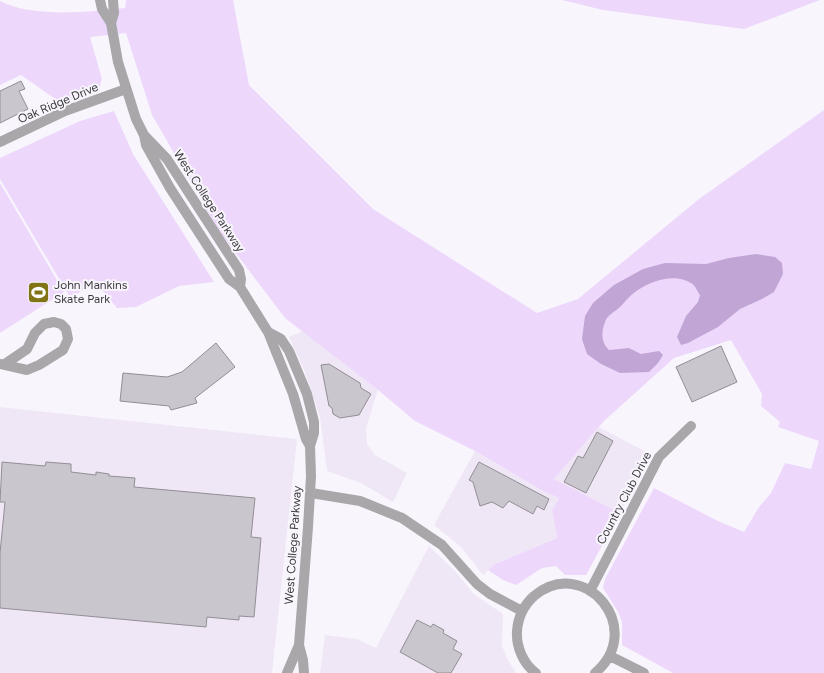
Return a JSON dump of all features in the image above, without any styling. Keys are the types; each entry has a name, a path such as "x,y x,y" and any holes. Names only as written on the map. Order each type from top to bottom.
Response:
{"street":[{"name":"West College Parkway","path":"100,0 102,9 111,23 118,62 126,89 152,159 229,279 240,287 268,332 293,394 303,431 310,446 311,493 298,645 287,673"},
{"name":"West College Parkway","path":"111,23 114,13 113,0"},
{"name":"Oak Ridge Drive","path":"0,142 65,111 126,89"},
{"path":"54,322 61,324 66,329 68,339 63,350 39,365 27,370 3,364 28,349 35,333 44,324 54,322"},
{"name":"Country Club Drive","path":"590,590 659,457 691,426"},
{"path":"311,493 360,501 402,518 442,545 477,584 490,594 522,612"},
{"path":"536,673 524,661 519,649 516,637 517,624 522,612 535,595 552,586 565,584 590,590 604,603 613,619 615,631 610,656 603,666 595,673"},
{"name":"West College Parkway","path":"298,645 303,660 304,673"},
{"path":"610,656 644,673"}],"shaded area":[{"path":"126,0 233,0 249,85 373,209 537,313 578,299 699,199 824,110 824,673 673,673 622,645 622,622 618,612 603,588 605,579 654,488 718,521 744,532 759,507 771,493 785,463 811,469 819,441 778,427 780,422 761,406 762,394 731,340 674,358 604,421 554,479 620,513 586,575 565,575 556,566 542,568 516,585 503,580 488,570 495,564 557,538 552,510 559,498 543,491 475,451 415,421 378,390 285,318 219,231 152,115 126,33 90,37 102,79 99,89 61,103 21,75 0,85 0,1 28,10 45,12 78,12 125,8"},
{"path":"562,0 820,0 744,29 603,10"},
{"path":"114,111 133,154 214,282 179,286 136,307 117,308 94,280 71,299 0,179 0,158 80,121"},
{"path":"0,183 64,292 0,333"},
{"path":"756,254 775,257 782,263 783,274 774,292 740,309 718,327 688,343 681,345 677,337 686,316 698,302 700,295 694,285 685,280 671,278 650,283 633,294 607,317 602,337 604,344 609,350 629,348 641,354 659,351 663,355 658,363 649,372 620,373 601,364 587,354 582,339 585,316 593,303 614,285 643,269 665,263 706,264 729,258"},
{"path":"303,331 378,390 366,428 367,444 375,455 407,473 393,502 361,483 327,471 320,417 305,372 289,337"},
{"path":"0,407 297,439 272,673 0,673"},
{"path":"599,427 652,455 620,513 553,479"},
{"path":"475,451 543,491 559,498 552,510 557,538 495,564 483,575 461,547 434,525"},
{"path":"429,546 454,570 474,594 503,614 502,646 516,673 320,673 325,635 357,639 376,648"}],"building":[{"path":"21,81 25,89 19,91 28,109 0,123 0,91"},
{"path":"216,343 235,367 195,398 197,403 171,410 169,406 120,401 123,373 167,377 182,372"},
{"path":"721,346 737,382 692,402 676,367"},
{"path":"329,364 360,383 361,388 371,394 359,415 340,418 333,414 332,408 329,406 321,365"},
{"path":"597,432 613,441 586,493 564,482 578,456 583,458"},
{"path":"2,462 45,466 46,462 71,464 71,472 96,475 96,472 109,474 109,476 135,478 134,487 255,498 251,537 261,538 254,617 239,616 239,620 207,617 206,627 0,608 0,553 5,502 0,502"},
{"path":"479,462 549,499 544,510 537,506 533,514 509,501 503,508 492,502 480,506 473,482 469,480"},
{"path":"417,620 431,627 433,624 444,630 443,633 457,641 453,649 462,654 451,673 438,673 400,652"}],"place":[{"name":"John Mankins Skate Park","path":"39,292"}]}
